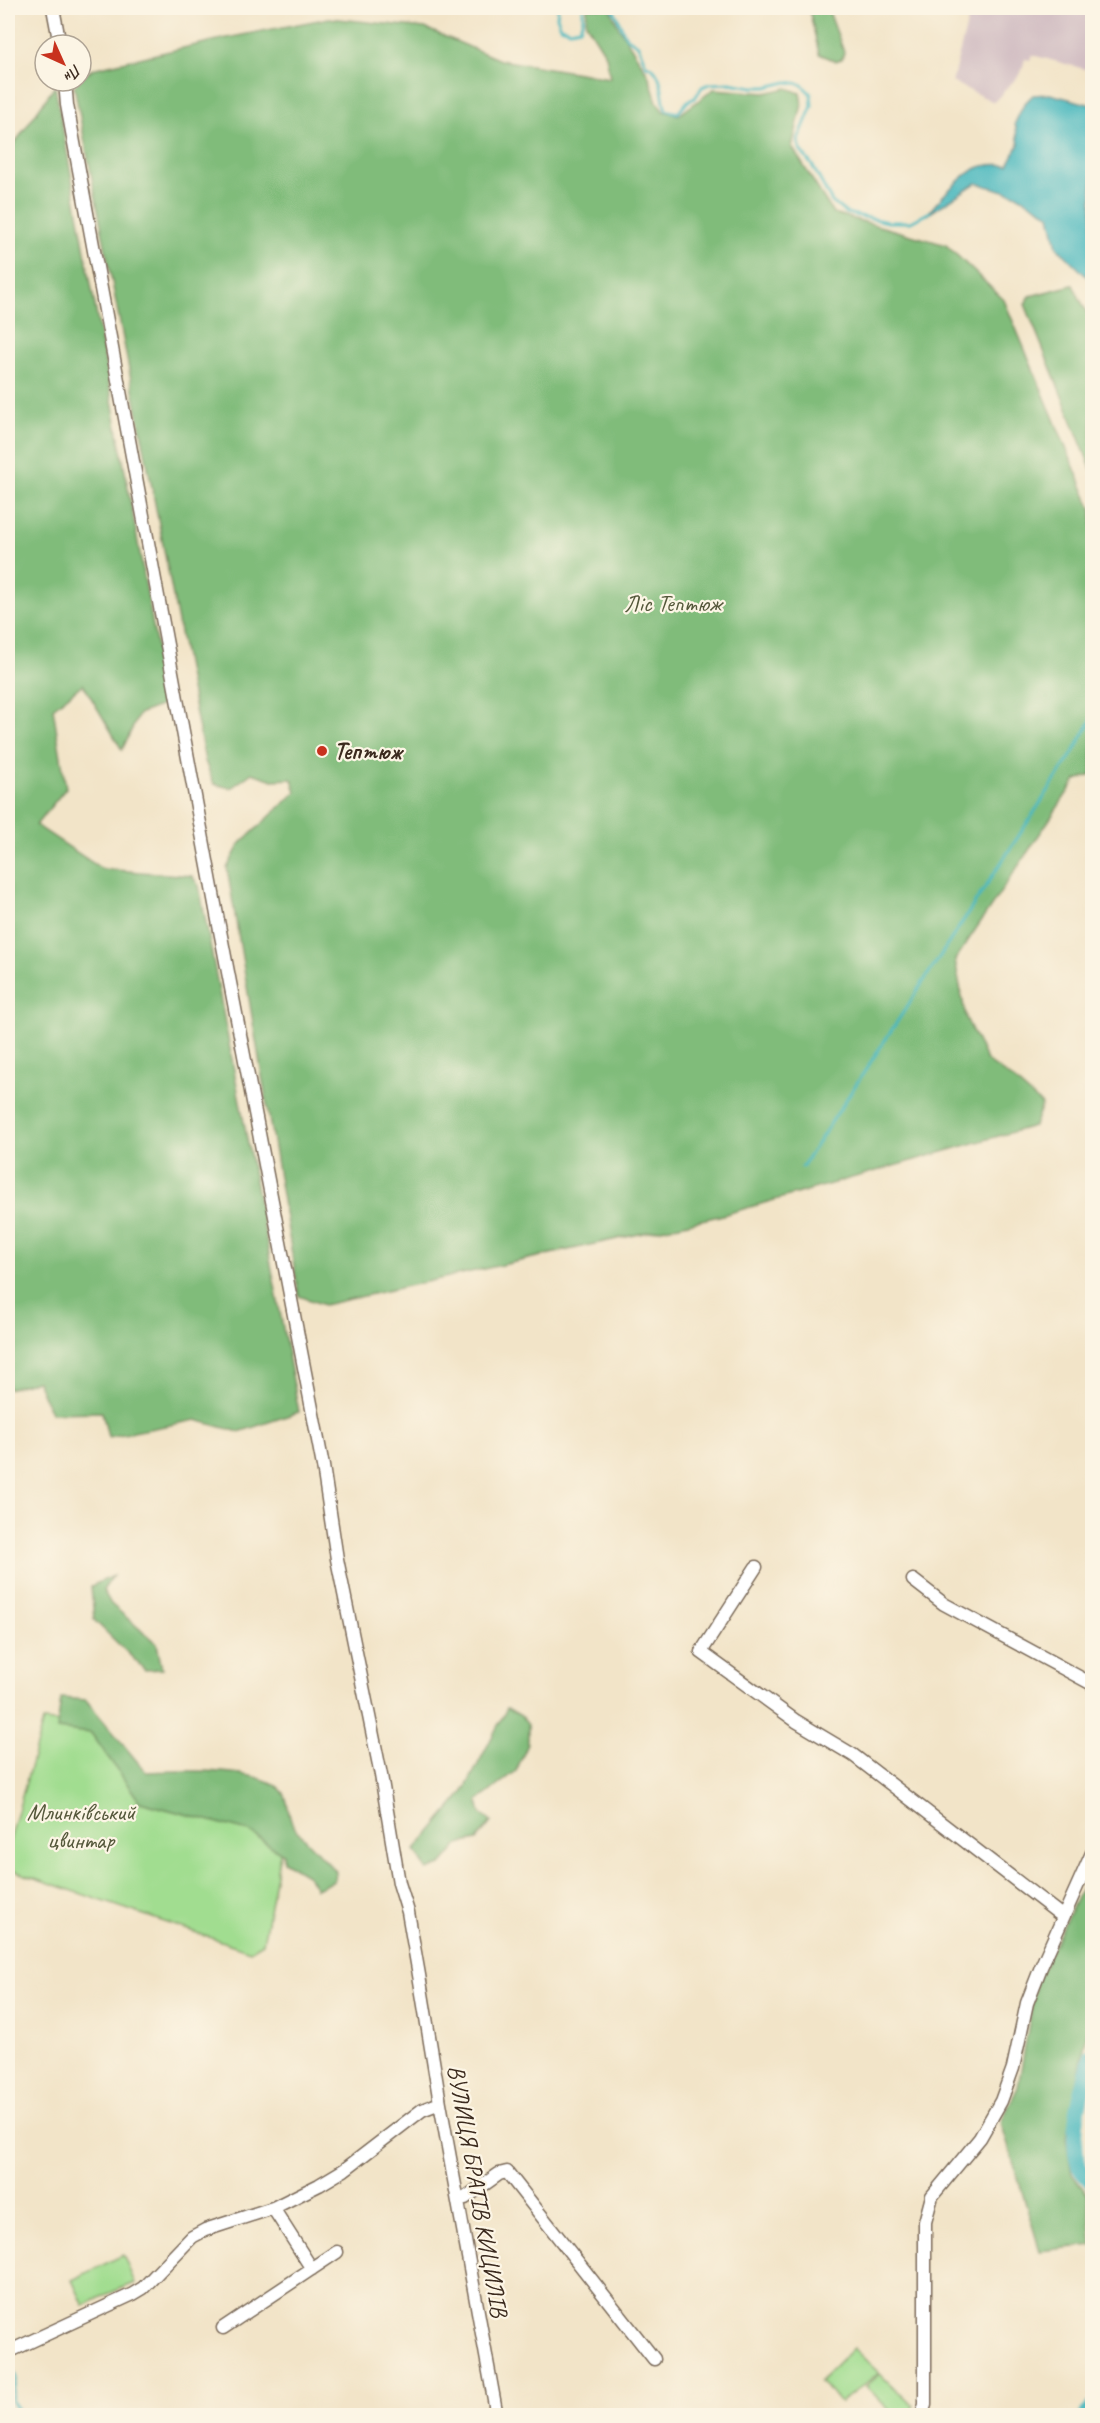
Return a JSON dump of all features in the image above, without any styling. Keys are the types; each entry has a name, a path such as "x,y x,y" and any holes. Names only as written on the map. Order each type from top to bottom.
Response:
{"street":[{"path":"53,8 58,33"},
{"name":"ВУЛИЦЯ БРАТІВ КИЦИЛІВ","path":"66,93 219,926 324,1466 342,1586 381,1775 399,1883 408,1912 497,2415"},
{"path":"756,1567 701,1652 796,1721 853,1755 1062,1916"},
{"path":"913,1580 944,1604 1092,1684"},
{"path":"921,2415 925,2405 925,2222 927,2208 932,2196 980,2138 1001,2102 1013,2068 1028,2003 1062,1916 1092,1853"},
{"path":"8,2352 133,2294 142,2288 192,2237 205,2230 273,2208 335,2175 422,2110 440,2103"},
{"path":"458,2200 465,2198 499,2174 507,2172 654,2359"},
{"path":"273,2208 312,2269"},
{"path":"223,2328 337,2252"}],"shaded area":[{"path":"971,8 1092,8 1092,71 1032,55 1030,60 1025,59 1021,73 994,102 952,82"}],"green space":[{"name":"Ліс Тептюж","path":"587,8 610,8 618,26 648,74 657,102 663,111 679,115 714,89 765,93 787,88 800,93 802,104 792,147 833,213 946,245 1004,300 1092,510 1092,775 1076,780 955,960 966,1018 987,1061 1015,1081 1042,1105 1034,1126 719,1216 324,1305 299,1296 227,868 240,844 296,792 292,779 273,780 252,773 231,788 214,784 205,761 75,93 93,93 93,69 222,39 329,18 425,28 500,60 610,78 606,55 586,23"},
{"path":"814,8 828,9 844,52 842,59 836,61 819,54 810,13"},
{"path":"50,93 56,93 167,703 139,714 122,750 83,684 53,708 66,788 36,825 102,869 192,876 199,886 299,1412 239,1432 196,1420 108,1437 102,1412 51,1413 37,1381 8,1389 8,153"},
{"path":"1073,285 1092,323 1092,471 1025,304 1030,296"},
{"path":"113,1576 103,1590 111,1604 157,1644 162,1669 145,1670 94,1620 91,1586"},
{"path":"61,1698 86,1700 146,1772 219,1772 258,1778 273,1784 285,1795 290,1819 295,1828 335,1871 334,1881 316,1889 308,1876 283,1861 283,1854 248,1831 140,1802 91,1733 57,1729"},
{"path":"507,1708 521,1716 528,1725 528,1744 516,1771 478,1801 481,1813 491,1822 477,1840 459,1844 441,1865 427,1870 415,1850 463,1793"},
{"name":"Млинківський цвинтар","path":"43,1721 90,1726 142,1800 256,1828 281,1848 263,1943 250,1951 8,1869 8,1847"},
{"path":"1092,1866 1092,2009 1066,2139 1072,2174 1088,2195 1092,2245 1040,2251 1001,2122 1018,2087 1036,1983"},
{"path":"123,2255 135,2283 84,2306 72,2280"},
{"path":"853,2348 879,2373 841,2402 819,2382"},
{"path":"880,2374 913,2406 911,2415 894,2415 866,2386"}],"water":[{"path":"1050,94 1092,105 1092,282 1057,247 1050,215 1015,194 976,183 927,215 936,203 969,172 987,165 1008,165 1019,144 1015,123 1024,104 1033,95"}],"waterway":[{"path":"558,8 557,17 561,27 570,30 580,28 583,8"},
{"path":"613,8 626,37 638,45 646,65 652,68 659,77 666,110 678,113 688,101 695,98 702,87 709,84 730,83 753,87 766,87 787,82 801,84 811,94 812,106 798,140 801,151 812,165 832,202 846,213 888,222 911,222 930,212"},
{"path":"802,1167 1073,753 1092,719"},
{"path":"1092,2056 1084,2082 1075,2141 1080,2168 1092,2182"},
{"path":"8,2357 16,2378 11,2400 23,2416"},
{"path":"1087,2416 1092,2409"}],"place":[{"name":"Тептюж","path":"322,751"}]}
